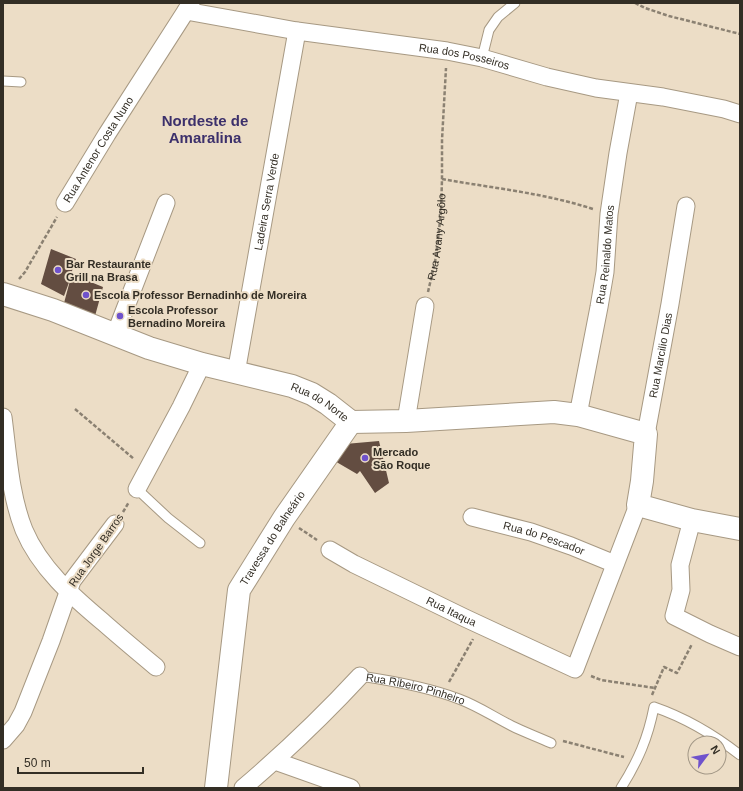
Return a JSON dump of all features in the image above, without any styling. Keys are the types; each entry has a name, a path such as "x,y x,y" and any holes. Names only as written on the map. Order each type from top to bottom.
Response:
{"street":[{"name":"Rua dos Posseiros","path":"187,6 297,31 447,51 482,58 547,77 629,93 663,97 724,109 740,114"},
{"name":"Rua Antenor Costa Nuno","path":"65,203 187,6"},
{"name":"Ladeira Serra Verde","path":"236,373 297,31"},
{"name":"Rua Reinaldo Matos","path":"578,416 605,272 609,214 618,152 629,93"},
{"path":"115,334 166,203"},
{"name":"Rua Marcilio Dias","path":"575,669 638,505 642,481 646,434 686,206"},
{"name":"Rua do Norte","path":"4,297 53,310 148,348 236,373 292,386 312,394 328,404 351,422 406,421 554,412 578,416 646,434"},
{"path":"406,421 425,306"},
{"path":"137,489 175,419 202,364"},
{"path":"3,417 16,508 24,531 35,552 68,592 156,667"},
{"name":"Travessa do Balneário","path":"216,788 239,590 284,518 351,422"},
{"path":"638,505 692,520 740,529"},
{"name":"Rua do Pescador","path":"472,517 531,532 615,564"},
{"path":"692,520 680,565 681,590 674,616 700,630 740,646"},
{"name":"Rua Jorge Barros","path":"3,740 16,725 23,712 72,581 115,524"},
{"name":"Rua Itaqua","path":"330,550 354,564 575,669"},
{"name":"Rua Ribeiro Pinheiro","path":"243,788 275,761 337,701 360,676"},
{"path":"275,761 351,788"}],"lane":[{"path":"482,58 489,30 498,17 515,3"},
{"path":"3,80 21,82"},
{"path":"137,489 168,518 200,543"},
{"name":"Rua Ribeiro Pinheiro","path":"360,676 402,682 461,699 513,726 551,743"},
{"path":"621,788 638,761 650,725 654,706 676,714 701,728 740,755"}],"path":[{"path":"635,3 669,16 740,34"},
{"name":"Rua Avany Argôlo","path":"425,306 436,257 441,212 442,140 447,51"},
{"path":"442,179 542,196 609,214"},
{"name":"Rua Antenor Costa Nuno","path":"4,297 25,272 65,203"},
{"path":"75,409 107,437 148,469"},
{"name":"Rua Jorge Barros","path":"115,524 137,489"},
{"path":"284,518 330,550"},
{"path":"443,693 481,625"},
{"path":"575,669 601,680 654,688 664,667 676,673 700,630"},
{"path":"551,743 558,739 638,761"}],"building":[{"path":"51,249 76,259 71,274 103,287 95,316 64,303 71,277 64,296 41,284"},
{"path":"379,441 389,483 375,493 360,471 357,474 333,460 345,444"}],"place":[{"name":"Bar Restaurante Grill na Brasa","path":"58,270"},
{"name":"Escola Professor Bernadinho de Moreira","path":"86,295"},
{"name":"Escola Professor Bernadino Moreira","path":"120,316"},
{"name":"Mercado São Roque","path":"365,458"}],"district":[{"name":"Nordeste de Amaralina","path":"205,128"}]}
